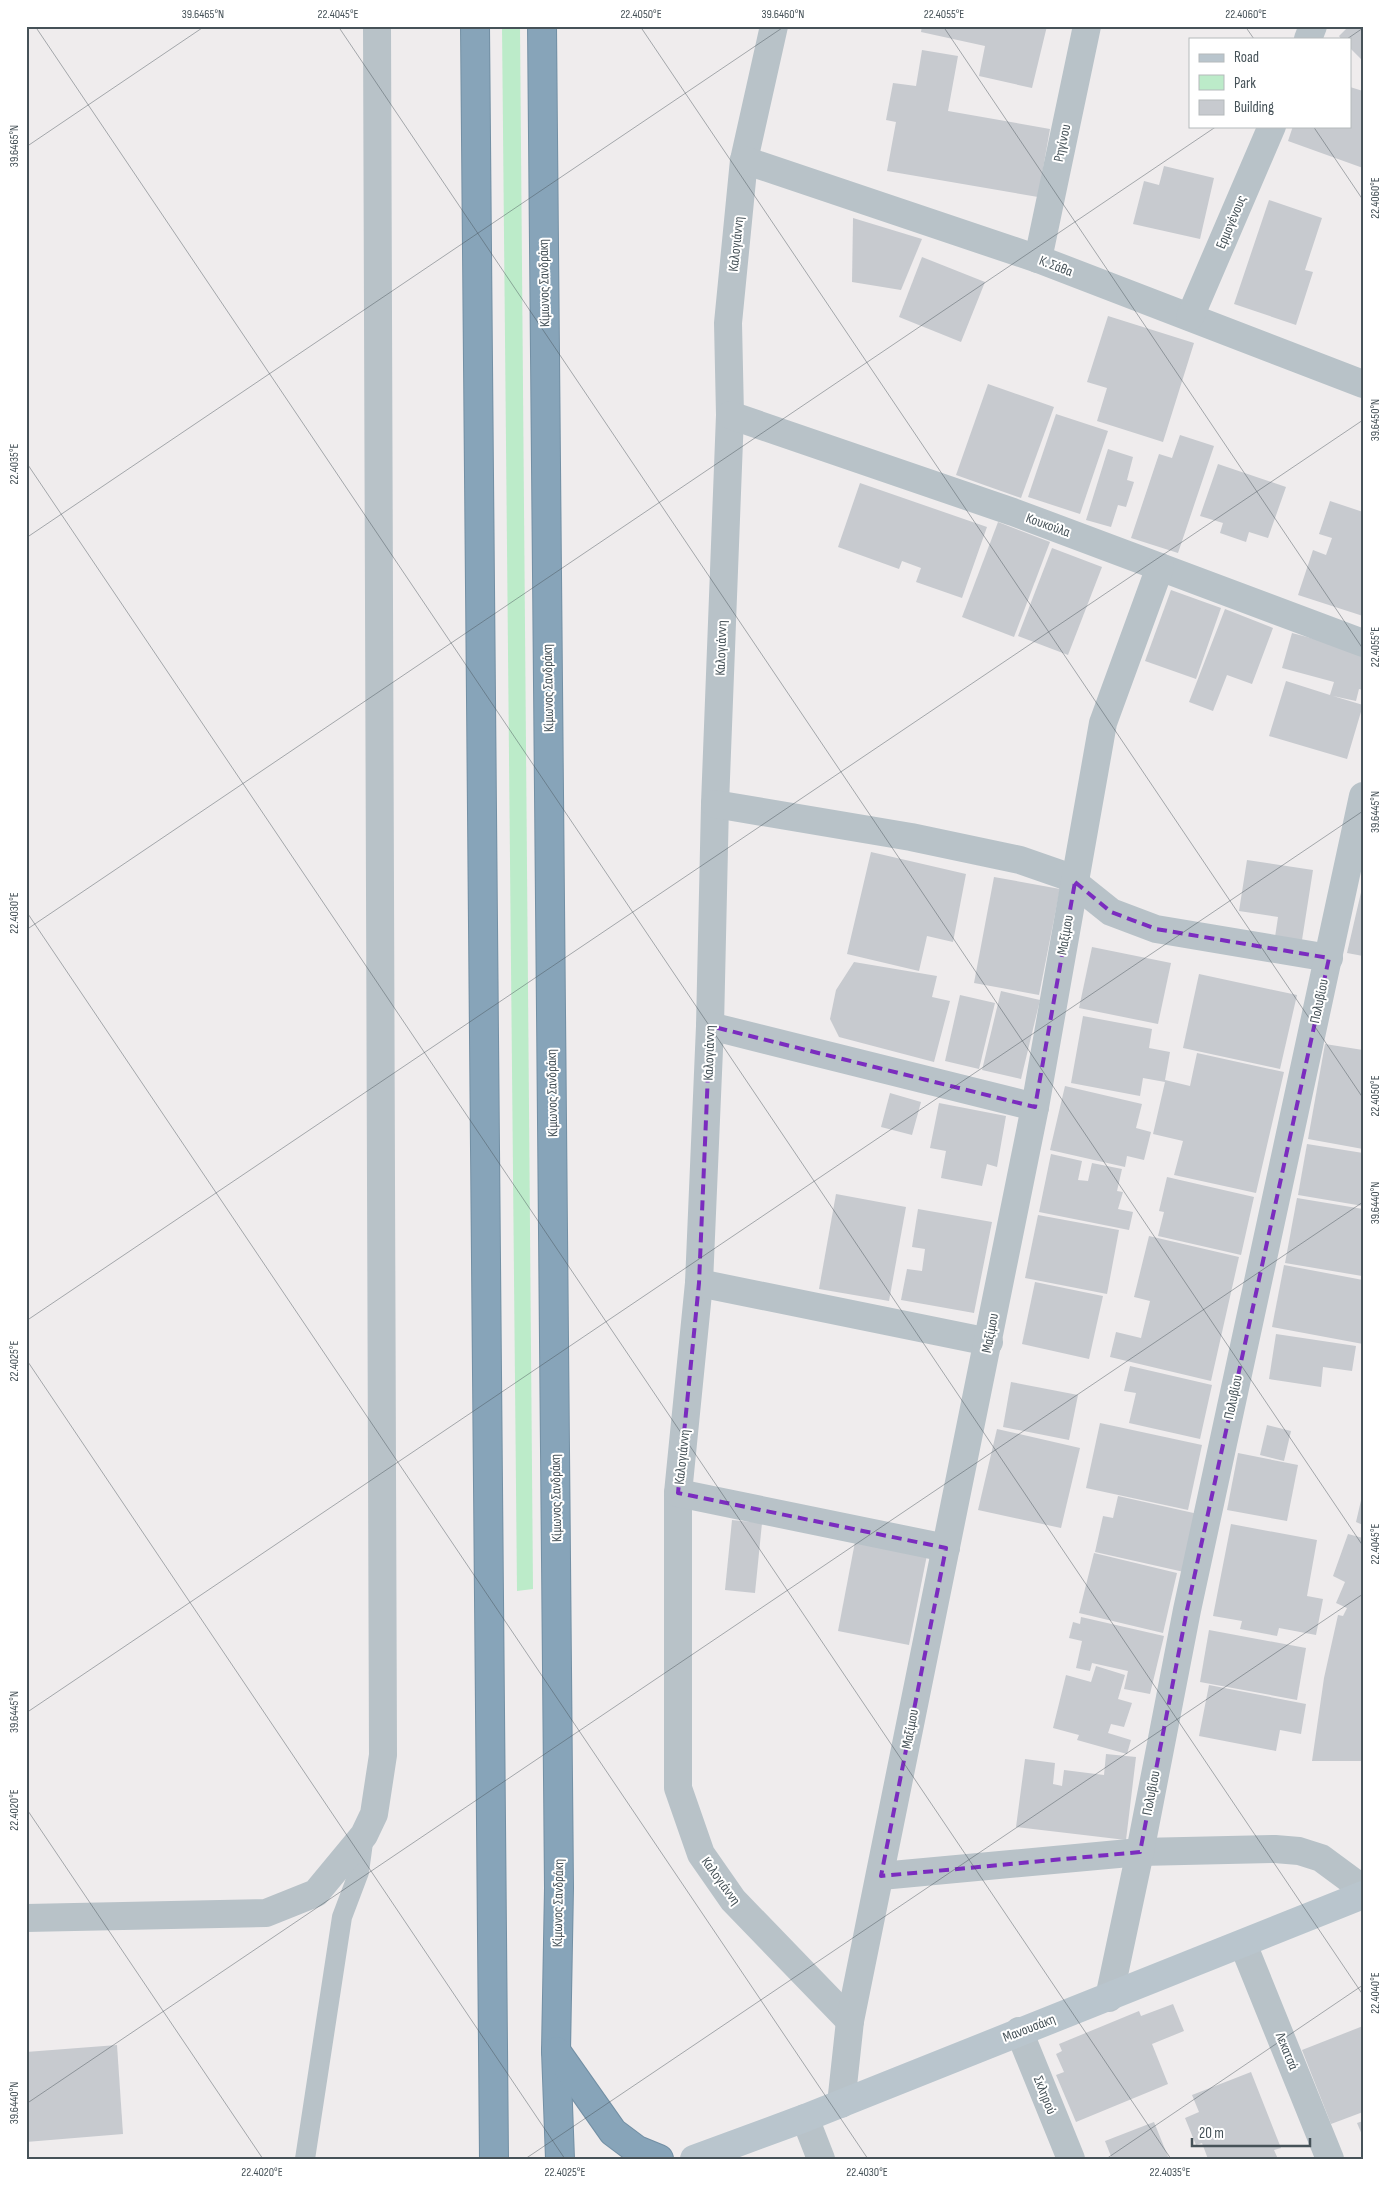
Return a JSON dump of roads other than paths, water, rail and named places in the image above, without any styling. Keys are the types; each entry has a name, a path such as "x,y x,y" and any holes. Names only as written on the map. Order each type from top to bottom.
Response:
{"highway":[{"path":"475,26 494,2159"},
{"name":"Κίμωνος Σανδράκη","path":"542,26 559,1888 556,2051 560,2159"},
{"path":"556,2051 613,2132 637,2150 659,2159"}],"street":[{"path":"26,1918 266,1913 316,1894 364,1835 374,1814 383,1755 377,26"},
{"name":"Καλογιάννη","path":"774,26 744,160 728,323 730,415 715,804 710,1026 699,1283 678,1493 678,1788 701,1854 733,1900 850,2021"},
{"name":"Ρηγίνου","path":"1038,260 1087,26"},
{"path":"1308,38 1313,26"},
{"name":"Ερμογένους","path":"1190,317 1271,128"},
{"name":"Κ. Σάθα","path":"744,160 1038,260 1363,384"},
{"name":"Κουκούλα","path":"730,415 1013,512 1363,643"},
{"name":"Μαξίμου","path":"840,2104 850,2021 881,1876 1035,1107 1103,723 1160,567"},
{"name":"Πολυβίου","path":"1109,1998 1140,1852 1187,1610 1363,796"},
{"path":"715,804 911,837 1020,860 1066,876 1111,912 1149,927 1329,958"},
{"path":"710,1026 1035,1107"},
{"path":"699,1283 988,1342"},
{"path":"678,1493 946,1548"},
{"path":"881,1876 1140,1852 1276,1849 1299,1851 1321,1858 1363,1889"},
{"name":"Μανουσάκη","path":"694,2159 805,2118 1363,1895"},
{"name":"Λεκατσά","path":"1243,1944 1330,2159"},
{"name":"Σκληρού","path":"1019,2031 1071,2159"},
{"path":"805,2118 821,2159"}],"lane":[{"path":"305,2159 342,1917 359,1872 364,1835"}]}
